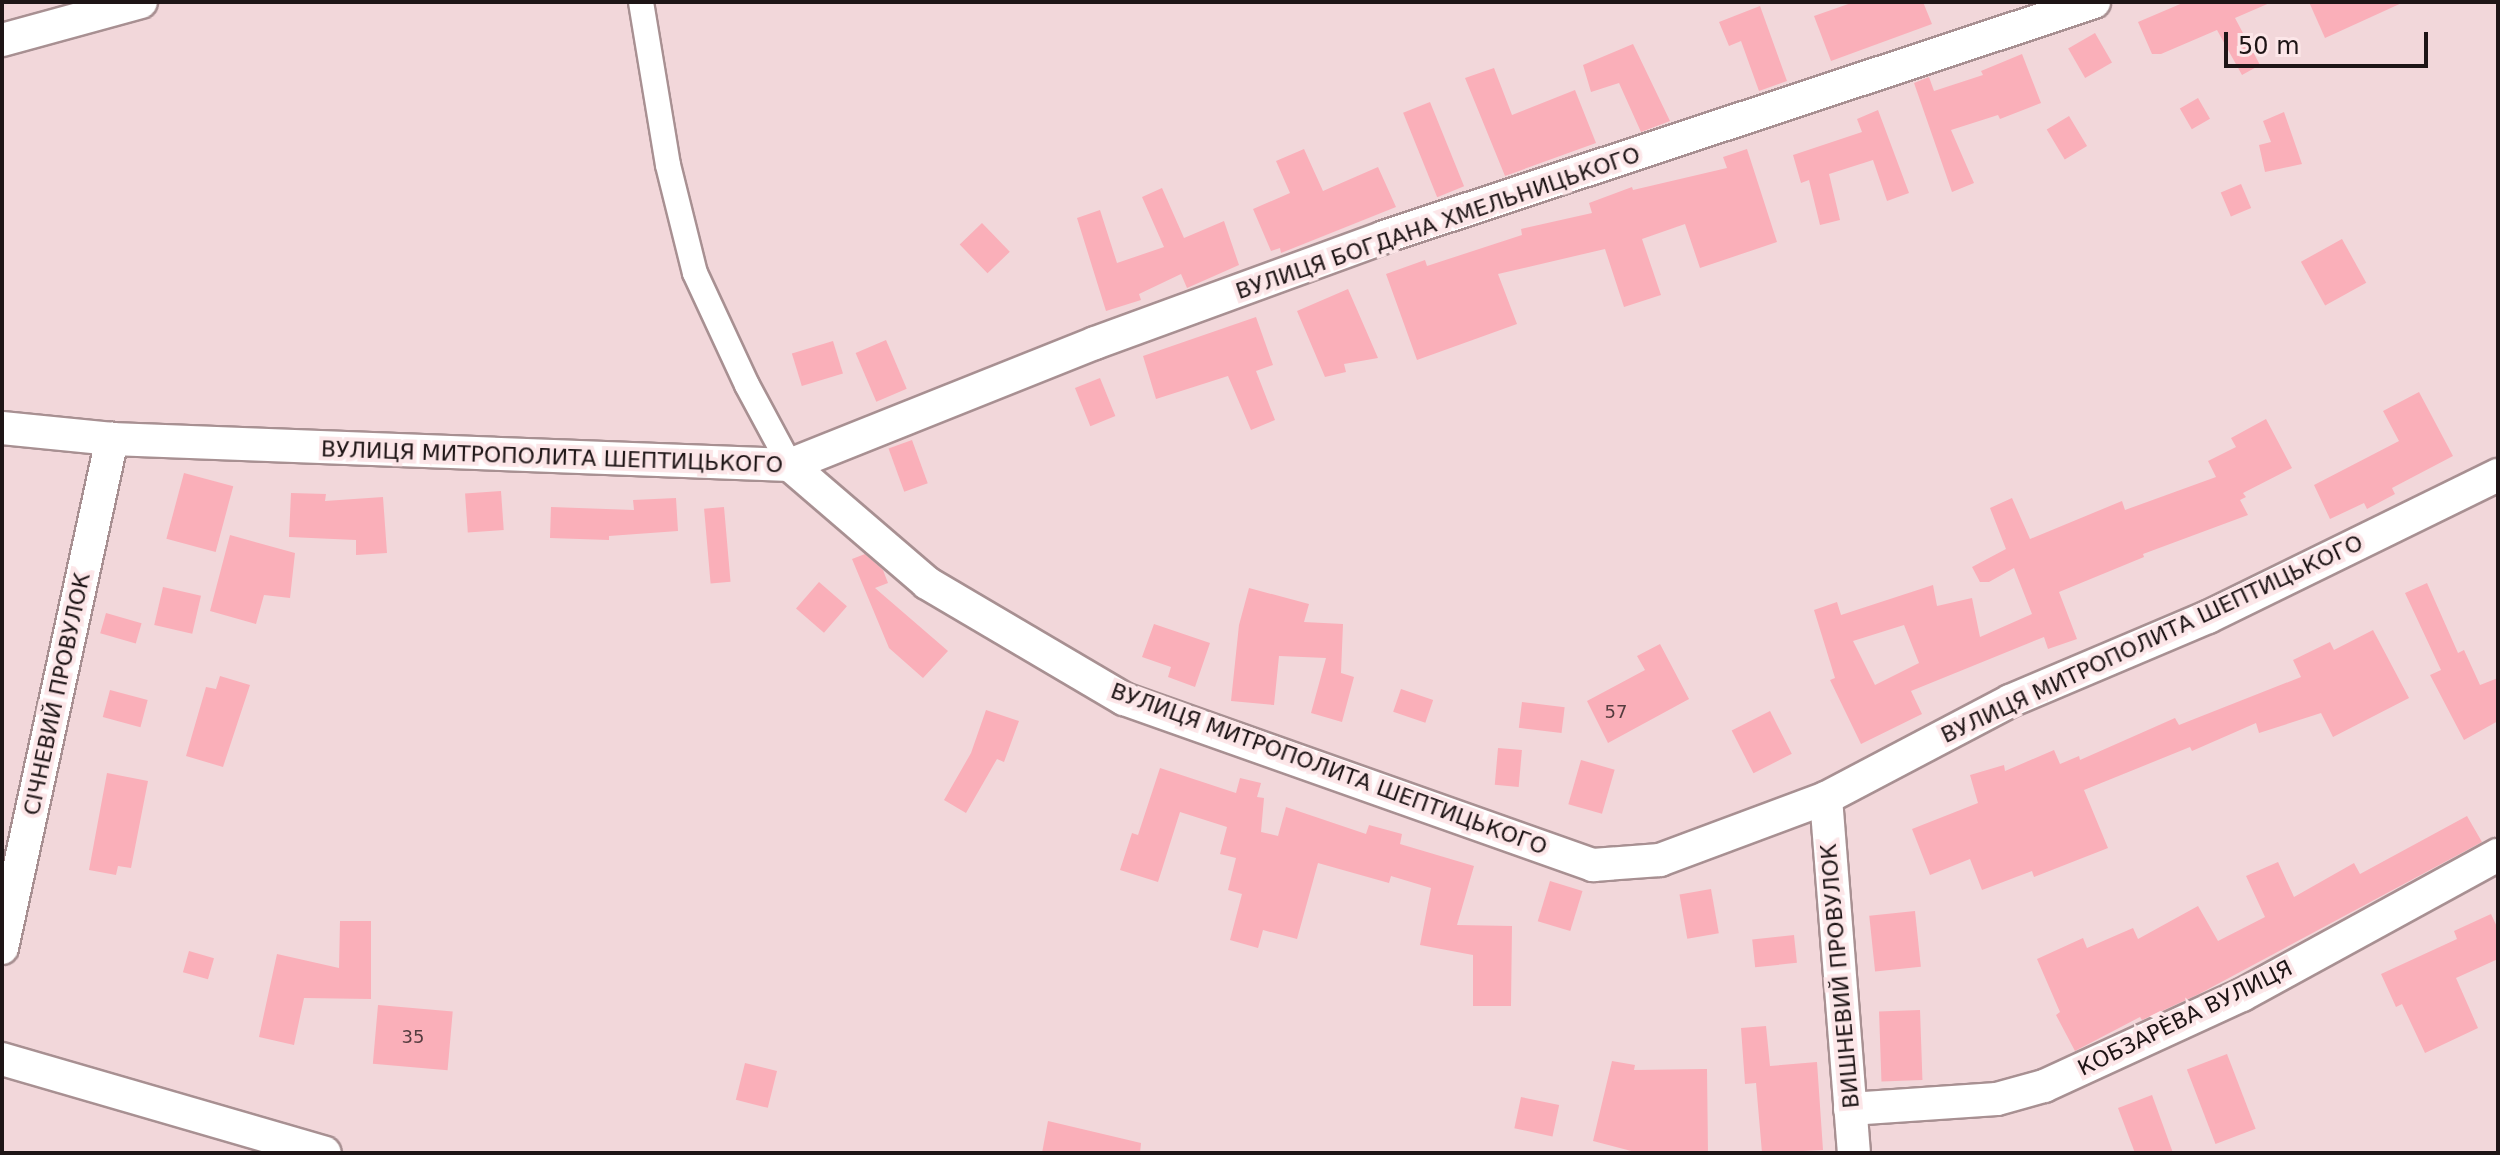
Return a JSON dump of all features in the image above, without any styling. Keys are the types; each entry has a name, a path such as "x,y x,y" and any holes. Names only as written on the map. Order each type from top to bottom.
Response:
{"street":[{"path":"2,40 141,2"},
{"path":"641,2 668,165 695,273 747,385 790,465"},
{"name":"ВУЛИЦЯ БОГДАНА ХМЕЛЬНИЦЬКОГО","path":"790,465 1095,343 1384,237 2094,2"},
{"name":"ВУЛИЦЯ МИТРОПОЛИТА ШЕПТИЦЬКОГО","path":"2,428 112,439 790,465 927,583 1124,699 1593,865 1660,860 1826,798 2010,701 2208,617 2497,479"},
{"name":"СІЧНЕВИЙ ПРОВУЛОК","path":"2,948 112,439"},
{"name":"ВИШНЕВИЙ ПРОВУЛОК","path":"1826,798 1854,1153"},
{"name":"КОБЗАРÈВА ВУЛИЦЯ","path":"1850,1109 1997,1099 2044,1086 2242,995 2498,855"},
{"path":"2,1059 325,1153"}],"building":[{"path":"1854,2 1923,2 1932,24 1831,61 1814,16"},
{"path":"2185,2 2272,2 2235,18 2260,65 2242,75 2217,30 2161,54 2152,54 2138,22"},
{"path":"2309,2 2404,2 2325,38"},
{"path":"1760,6 1787,81 1759,91 1741,41 1729,46 1719,22"},
{"path":"2095,33 2112,62 2085,78 2068,48"},
{"path":"1633,44 1670,121 1641,132 1619,83 1591,92 1583,65"},
{"path":"2022,54 2041,103 2000,119 1998,115 1951,130 1974,183 1952,192 1914,83 1929,77 1934,91 1983,75 1981,71"},
{"path":"1494,68 1512,115 1575,90 1596,143 1505,176 1465,78"},
{"path":"2198,98 2210,119 2192,129 2180,108"},
{"path":"1430,102 1464,186 1437,197 1403,113"},
{"path":"1878,110 1909,193 1887,201 1873,160 1829,174 1840,220 1820,225 1809,180 1801,183 1793,155 1862,132 1857,119"},
{"path":"2284,112 2302,164 2265,172 2259,145 2271,142 2263,121"},
{"path":"2069,116 2087,146 2065,159 2047,129"},
{"path":"1304,149 1323,191 1378,167 1396,207 1281,253 1280,248 1271,251 1253,209 1290,193 1276,161"},
{"path":"1747,149 1777,242 1700,268 1685,224 1642,239 1661,295 1624,307 1605,249 1498,274 1517,324 1417,360 1386,274 1425,260 1427,266 1522,235 1521,229 1592,213 1589,203 1632,187 1633,190 1727,168 1723,157"},
{"path":"2241,184 2251,208 2231,217 2221,193"},
{"path":"1162,188 1184,238 1224,221 1239,265 1187,288 1181,274 1139,294 1141,300 1106,311 1077,218 1100,210 1117,263 1164,247 1142,197"},
{"path":"982,223 1010,252 987,273 960,245"},
{"path":"2342,239 2366,283 2325,306 2301,262"},
{"path":"1348,289 1378,358 1344,364 1346,372 1325,377 1297,311"},
{"path":"1256,317 1273,365 1256,371 1275,420 1251,430 1228,376 1156,399 1143,356"},
{"path":"886,340 907,389 876,402 856,353"},
{"path":"833,341 843,374 802,386 792,354"},
{"path":"1100,378 1115,416 1090,426 1075,388"},
{"path":"2419,392 2453,456 2392,488 2395,494 2367,509 2364,503 2330,519 2314,485 2399,441 2383,411"},
{"path":"2266,419 2292,468 2243,493 2246,497 2240,500 2248,515 2143,554 2144,557 2059,592 2077,639 2048,649 2044,637 1911,691 1922,714 1861,744 1830,680 1835,678 1814,610 1837,602 1841,615 1933,585 1937,606 1972,598 1980,637 2032,614 2014,568 1989,582 1980,582 1972,567 2006,549 1990,508 2012,498 2030,539 2122,501 2125,510 2216,477 2208,461 2236,447 2231,438","holes":["1904,625 1919,663 1875,685 1853,641"]},
{"path":"912,440 928,483 904,492 889,449"},
{"path":"184,473 233,486 216,552 166,539"},
{"path":"501,491 504,530 468,532 465,494"},
{"path":"291,493 326,494 325,501 383,497 387,553 356,555 356,540 289,537"},
{"path":"676,498 678,531 609,536 609,540 550,538 551,507 634,510 633,500"},
{"path":"724,507 731,582 711,583 704,509"},
{"path":"230,535 295,553 290,598 264,595 256,624 210,611"},
{"path":"865,554 883,570 888,583 875,588 948,651 923,678 889,648 852,559"},
{"path":"819,582 847,606 824,633 796,608"},
{"path":"2427,583 2458,653 2464,650 2480,685 2498,678 2498,721 2464,740 2430,675 2441,670 2405,593"},
{"path":"163,587 201,596 192,634 154,625"},
{"path":"1249,588 1309,604 1304,622 1343,624 1341,673 1354,677 1342,722 1311,713 1326,658 1279,656 1274,705 1231,701 1239,625"},
{"path":"106,613 142,623 136,643 100,633"},
{"path":"1154,624 1210,643 1195,687 1168,677 1171,667 1142,657"},
{"path":"2373,630 2409,698 2333,737 2321,713 2259,733 2256,723 2192,751 2190,747 2084,790 2108,848 2034,877 2032,871 1982,890 1970,859 1930,875 1912,829 1978,803 1970,775 2004,765 2005,771 2054,750 2060,764 2079,756 2080,760 2175,718 2179,725 2301,677 2293,660 2330,642 2334,650"},
{"path":"1660,644 1689,699 1608,743 1587,701 1645,670 1637,656"},
{"path":"220,676 250,685 223,767 186,756 206,687 216,689"},
{"path":"1401,689 1433,700 1425,723 1393,712"},
{"path":"110,690 148,700 140,727 103,717"},
{"path":"1522,702 1565,707 1562,733 1519,728"},
{"path":"986,710 1019,721 1004,762 997,759 966,813 944,800 971,753"},
{"path":"1770,711 1792,754 1753,773 1732,731"},
{"path":"1498,748 1522,750 1519,787 1495,785"},
{"path":"1581,760 1615,770 1602,814 1568,804"},
{"path":"1160,768 1236,793 1240,778 1261,783 1257,797 1264,798 1261,832 1278,836 1286,807 1366,834 1369,825 1402,834 1400,844 1474,866 1457,925 1512,926 1511,1006 1473,1006 1473,955 1420,945 1431,888 1391,876 1389,883 1318,863 1297,939 1263,930 1258,948 1230,940 1242,894 1228,890 1236,858 1220,854 1227,827 1180,812 1158,882 1120,870 1132,833 1138,835"},
{"path":"107,773 148,781 131,868 118,866 116,875 89,870"},
{"path":"2467,816 2482,842 2199,994 2142,1020 2140,1017 2075,1051 2056,1015 2060,1012 2037,959 2083,938 2087,948 2133,928 2138,939 2198,906 2218,941 2265,917 2246,876 2278,862 2294,897 2354,863 2360,874"},
{"path":"1550,881 1583,891 1570,931 1538,921"},
{"path":"1711,889 1719,933 1687,939 1679,895"},
{"path":"1915,911 1921,967 1875,972 1869,916"},
{"path":"2491,914 2498,929 2498,959 2456,978 2478,1028 2425,1053 2402,1004 2396,1007 2381,974 2457,939 2454,931"},
{"path":"340,921 371,921 371,999 304,998 294,1045 259,1037 277,954 339,968"},
{"path":"1794,935 1797,963 1755,967 1752,939"},
{"path":"189,951 214,958 208,979 183,972"},
{"path":"378,1005 453,1012 448,1070 373,1064"},
{"path":"1920,1010 1922,1080 1881,1081 1879,1011"},
{"path":"1766,1026 1770,1066 1817,1062 1823,1150 1762,1153 1756,1083 1745,1084 1741,1028"},
{"path":"2227,1054 2256,1129 2216,1144 2187,1069"},
{"path":"1612,1061 1635,1065 1634,1070 1707,1069 1708,1153 1639,1153 1593,1141"},
{"path":"745,1063 777,1071 768,1108 736,1100"},
{"path":"2152,1095 2173,1153 2135,1153 2118,1108"},
{"path":"1521,1097 1559,1105 1552,1136 1514,1128"},
{"path":"1048,1121 1141,1143 1140,1153 1042,1153"}]}
